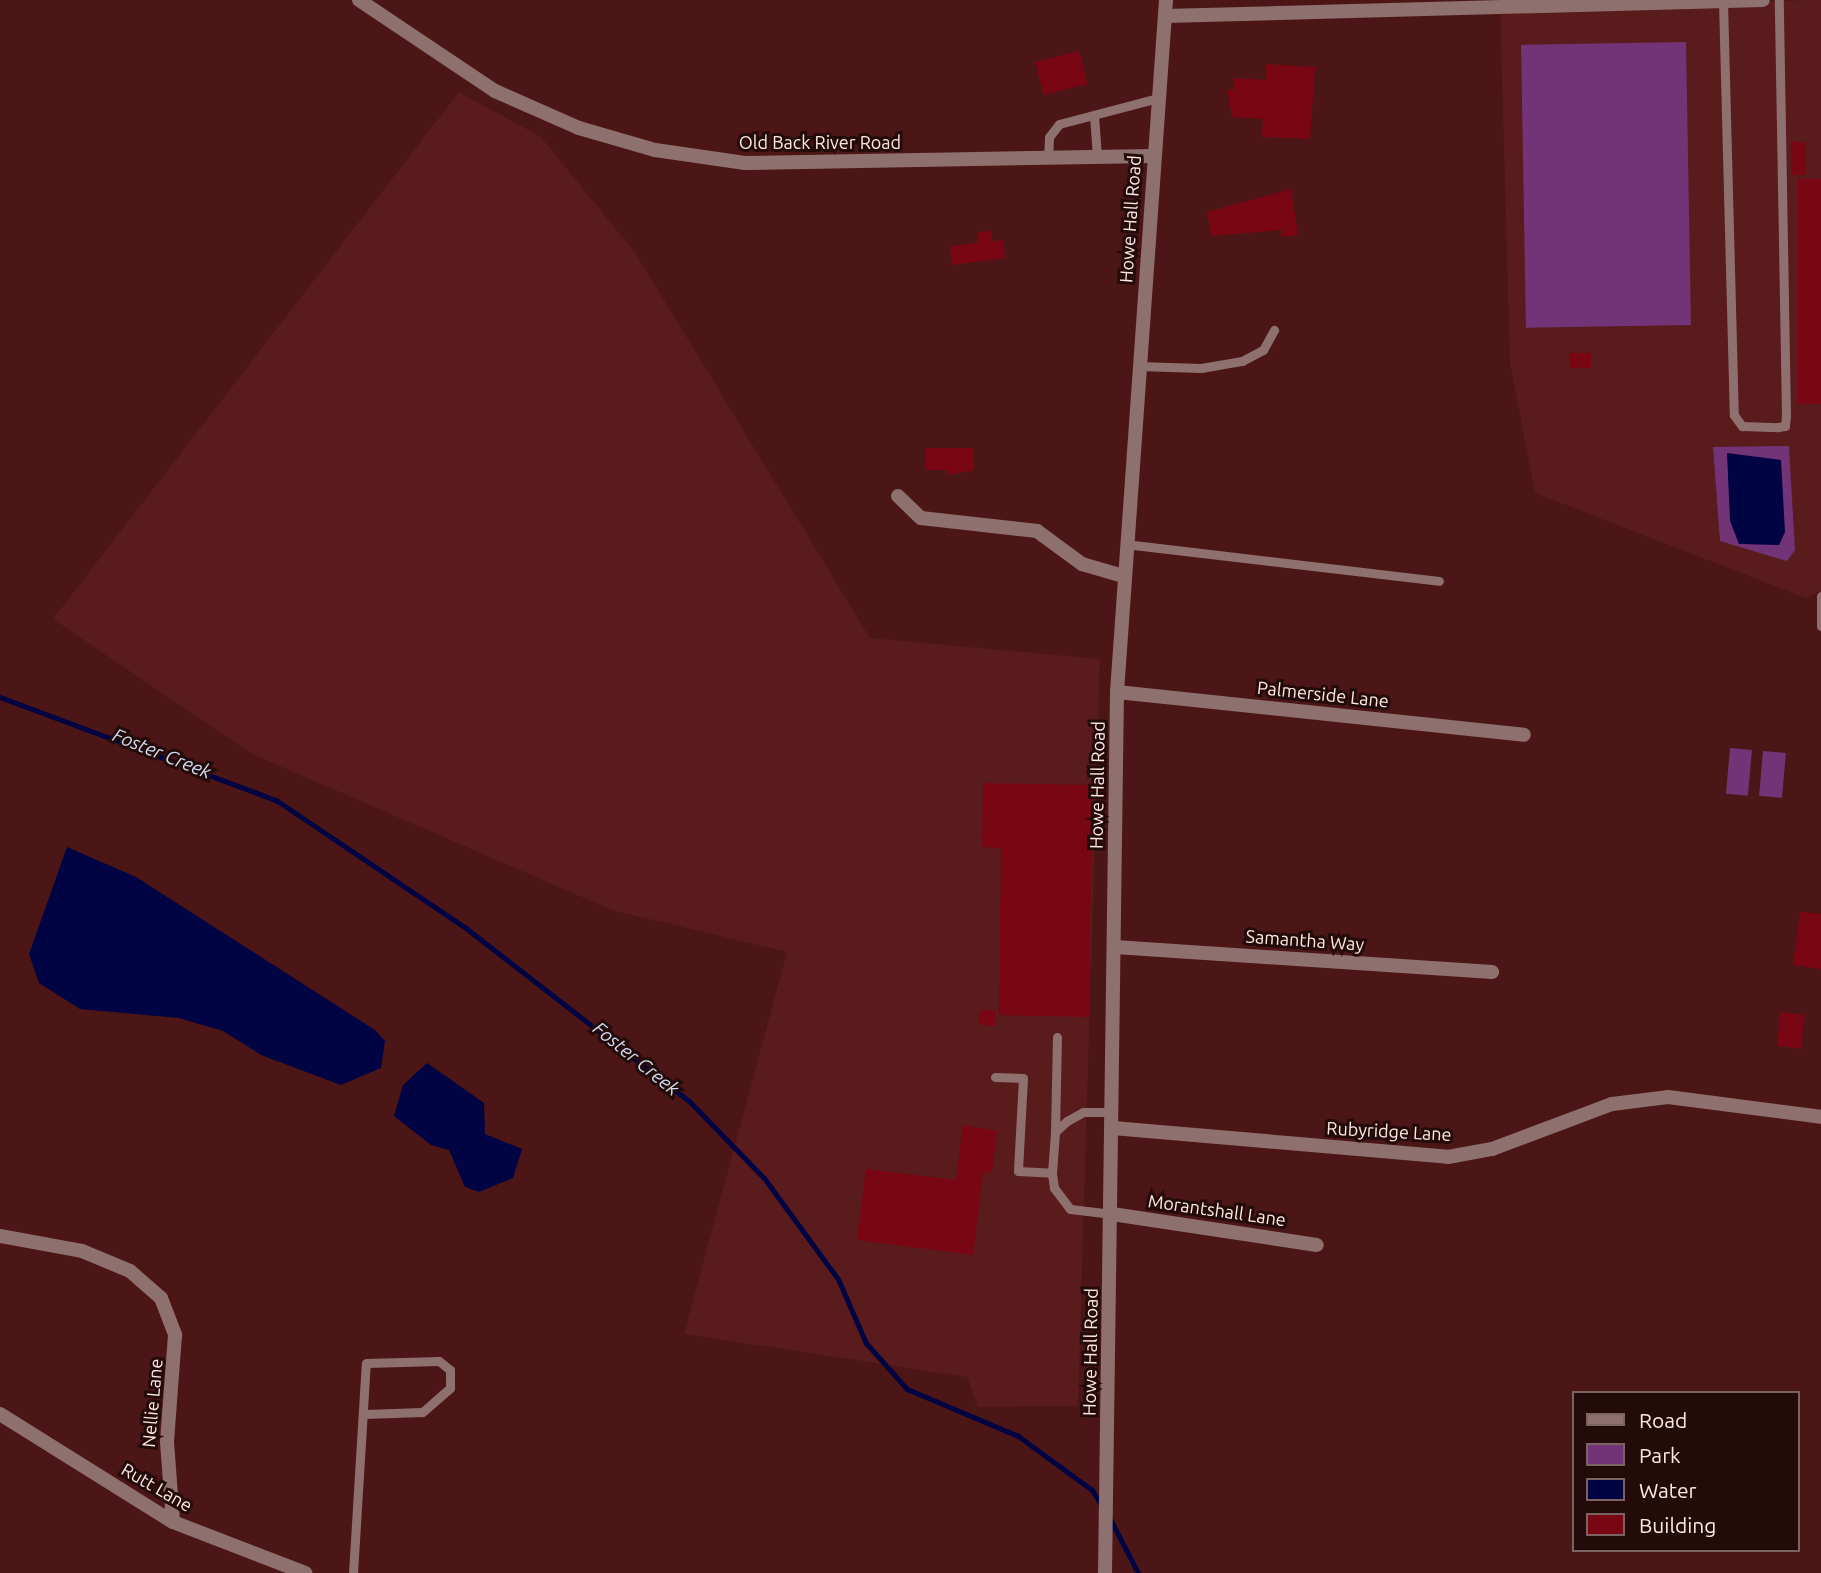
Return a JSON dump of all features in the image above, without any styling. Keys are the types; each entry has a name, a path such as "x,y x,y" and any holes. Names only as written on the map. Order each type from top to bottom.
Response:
{"street":[{"name":"Old Back River Road","path":"359,0 495,91 579,128 655,150 745,163 1153,156"},
{"name":"Howe Hall Road","path":"1105,1573 1118,692 1125,544 1166,0"},
{"path":"1165,16 1557,2 1763,0"},
{"path":"898,496 920,518 1037,531 1082,564 1123,576"},
{"name":"Palmerside Lane","path":"1118,692 1524,735"},
{"name":"Samantha Way","path":"1115,947 1492,972"},
{"name":"Rubyridge Lane","path":"1112,1128 1448,1157 1492,1149 1612,1104 1668,1097 1821,1117"},
{"name":"Morantshall Lane","path":"1112,1214 1317,1245"},
{"name":"Nellie Lane","path":"0,1236 82,1251 130,1270 161,1298 175,1335 167,1442 173,1522"},
{"name":"Rutt Lane","path":"0,1414 173,1522 305,1573"}],"lane":[{"path":"1723,1 1734,415 1742,426 1777,427 1785,426 1786,415 1779,0"},
{"path":"1048,158 1052,130 1094,115 1158,99"},
{"path":"1094,115 1097,157"},
{"path":"1138,366 1201,368 1241,360 1263,350 1274,330"},
{"path":"1125,544 1439,581"},
{"path":"1821,596 1821,626"},
{"path":"1057,1037 1052,1173 1054,1188 1070,1209 1112,1214"},
{"path":"995,1077 1023,1078 1018,1171 1052,1173"},
{"path":"1055,1132 1083,1112 1113,1112"},
{"path":"353,1573 365,1414 366,1363 439,1362 450,1370 450,1388 422,1412 365,1414"}],"shaded area":[{"path":"1821,0 1821,591 1806,598 1535,493 1510,363 1500,6"},
{"path":"459,92 541,137 636,254 870,638 1100,659 1078,1406 978,1407 967,1377 684,1334 787,952 612,910 252,754 53,619"}],"green space":[{"path":"1686,42 1691,325 1526,328 1521,45"},
{"path":"1789,446 1795,550 1787,561 1720,541 1713,447"},
{"path":"1730,748 1752,750 1748,796 1726,794"},
{"path":"1763,751 1786,753 1782,798 1759,796"}],"water":[{"path":"1727,453 1781,460 1785,532 1779,545 1739,544 1730,521"},
{"path":"67,847 136,877 375,1030 385,1041 381,1068 341,1085 261,1055 223,1031 179,1018 80,1009 39,983 29,954"},
{"path":"427,1063 484,1103 485,1134 522,1149 513,1178 479,1192 465,1187 449,1150 431,1145 394,1116 403,1085"}],"building":[{"path":"1079,51 1087,84 1044,95 1035,62"},
{"path":"1266,64 1315,67 1310,139 1262,137 1263,119 1232,117 1227,89 1233,90 1234,78 1265,80"},
{"path":"1791,142 1806,142 1806,175 1791,175"},
{"path":"1798,179 1821,179 1821,404 1798,404"},
{"path":"1291,189 1298,235 1282,237 1281,230 1211,236 1207,212"},
{"path":"991,231 992,241 1003,240 1005,258 952,265 950,246 978,243 977,232"},
{"path":"1569,353 1591,353 1591,368 1569,368"},
{"path":"925,448 974,448 974,470 948,475 948,470 925,470"},
{"path":"983,783 1092,785 1089,1017 999,1015 1001,848 982,847"},
{"path":"1800,912 1821,914 1821,969 1793,965"},
{"path":"980,1010 996,1011 995,1026 979,1025"},
{"path":"1781,1012 1805,1015 1801,1049 1777,1046"},
{"path":"963,1125 997,1131 992,1173 983,1172 973,1255 857,1240 866,1169 956,1180"}],"waterway":[{"name":"Foster Creek","path":"0,697 276,800 467,929 690,1102 764,1178 838,1279 866,1343 907,1389 1018,1436 1092,1490 1102,1506"},
{"name":"Foster Creek","path":"1109,1517 1138,1573"}]}
